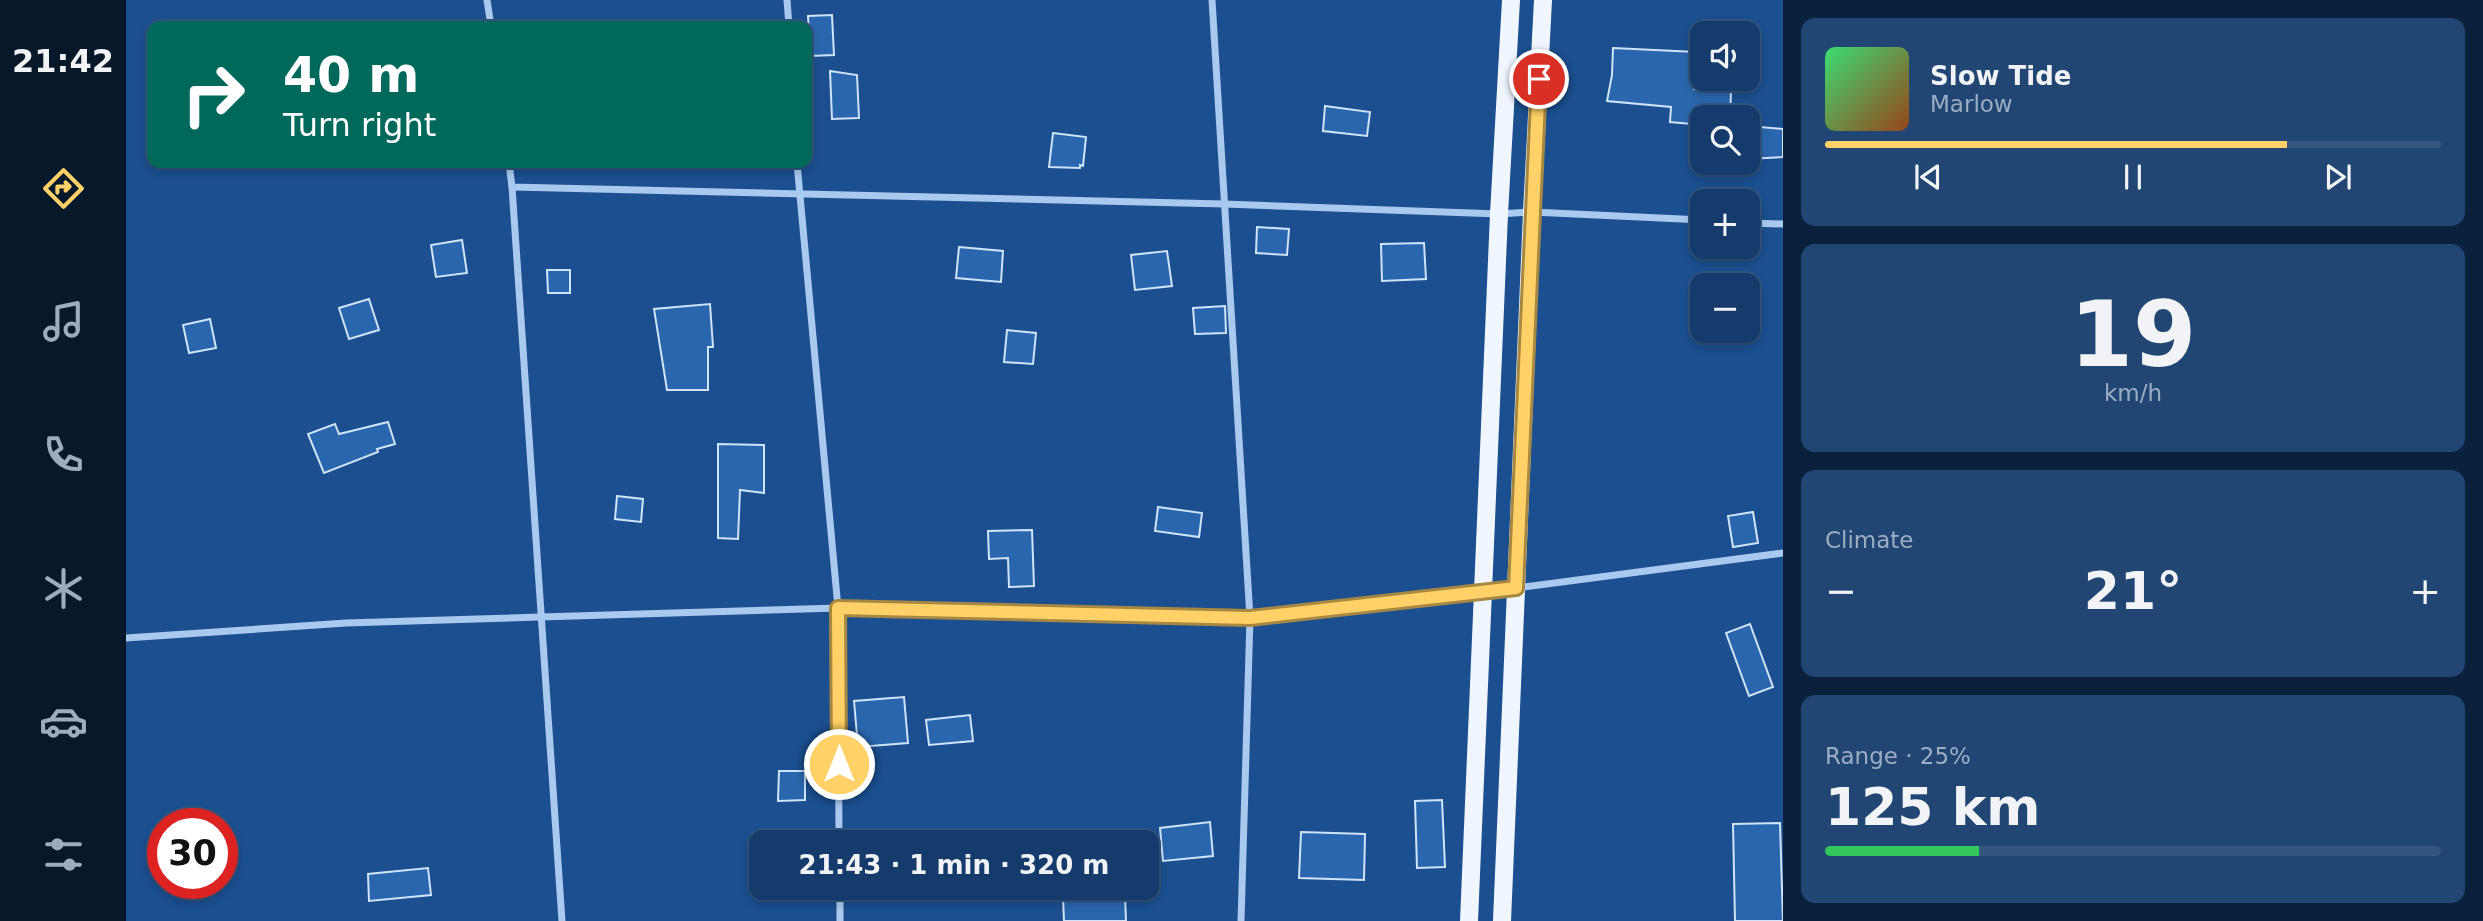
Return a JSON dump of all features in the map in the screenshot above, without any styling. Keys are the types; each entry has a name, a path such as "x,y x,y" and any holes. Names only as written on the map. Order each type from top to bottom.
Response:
{"main road":[{"path":"1469,921 1499,214 1511,0"},
{"path":"1502,921 1532,212 1544,0"}],"street":[{"path":"487,0 490,21"},
{"path":"787,0 789,21"},
{"path":"1212,0 1250,618 1241,921"},
{"path":"510,168 562,921"},
{"path":"797,168 838,608 839,830"},
{"path":"512,187 1224,204 1499,214 1532,212 1690,219"},
{"path":"1760,224 1783,225"},
{"path":"126,638 346,623 838,608 1250,618 1516,588 1783,553"},
{"path":"840,900 840,921"}],"building":[{"path":"832,15 834,55 812,56 812,21 808,21 808,16"},
{"path":"1613,48 1690,52 1690,91 1731,92 1730,105 1690,105 1690,124 1670,122 1671,107 1607,101"},
{"path":"830,71 857,75 859,118 832,119"},
{"path":"1325,106 1370,112 1367,136 1323,131"},
{"path":"1760,127 1783,129 1783,157 1760,158"},
{"path":"1053,133 1086,137 1083,166 1049,167"},
{"path":"1257,227 1289,229 1287,255 1256,253"},
{"path":"462,240 467,273 436,277 431,245"},
{"path":"1424,243 1426,279 1382,281 1381,244"},
{"path":"959,247 1003,251 1001,282 956,278"},
{"path":"1167,251 1172,286 1135,290 1131,255"},
{"path":"547,270 570,270 570,293 548,293"},
{"path":"369,299 379,330 349,339 339,308"},
{"path":"710,304 713,347 708,347 708,390 667,390 654,309"},
{"path":"1225,306 1226,333 1195,334 1193,308"},
{"path":"210,319 216,348 189,353 183,325"},
{"path":"1007,330 1036,333 1033,364 1004,362"},
{"path":"388,422 395,444 377,449 378,452 324,473 308,434 335,424 339,434"},
{"path":"718,444 764,445 764,493 740,490 738,539 718,538"},
{"path":"617,496 643,499 641,522 615,519"},
{"path":"1158,507 1202,513 1199,537 1155,531"},
{"path":"1753,512 1758,543 1733,547 1728,516"},
{"path":"1032,530 1034,586 1009,587 1008,558 989,559 988,531"},
{"path":"1750,624 1773,687 1749,696 1726,633"},
{"path":"904,697 908,743 858,747 854,701"},
{"path":"970,715 973,741 929,745 926,720"},
{"path":"779,771 805,771 805,800 778,801"},
{"path":"1442,800 1445,867 1417,868 1415,801"},
{"path":"1210,822 1213,856 1163,861 1160,828"},
{"path":"1780,823 1783,921 1735,921 1733,824"},
{"path":"1301,832 1365,834 1364,880 1299,878"},
{"path":"428,868 431,895 369,901 368,874"},
{"path":"1063,900 1125,900 1126,921 1064,921"}],"route":[{"path":"839,764 838,608 1250,618 1516,588 1539,79"}]}
